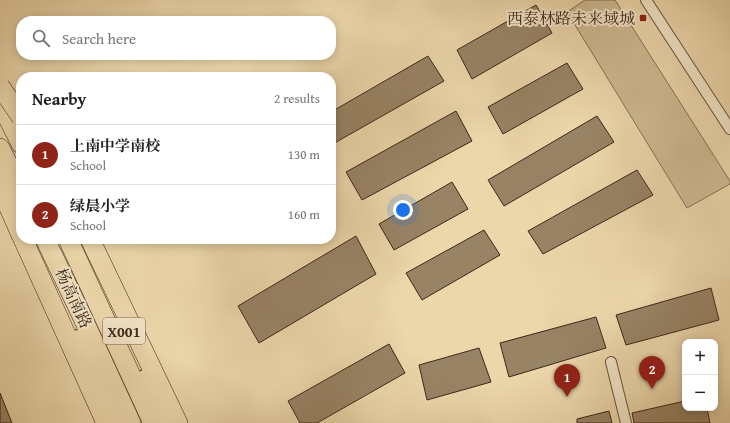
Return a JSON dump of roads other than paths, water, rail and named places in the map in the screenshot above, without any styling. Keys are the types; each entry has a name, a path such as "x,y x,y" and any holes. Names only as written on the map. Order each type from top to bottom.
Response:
{"highway":[{"path":"0,86 16,110"},
{"path":"0,102 16,134"},
{"path":"0,148 16,180"},
{"path":"0,187 16,224"},
{"path":"25,244 106,423"},
{"name":"杨高南路","path":"47,244 131,423"},
{"name":"杨高南路","path":"70,244 153,423"},
{"path":"92,244 178,423"}],"main road":[{"path":"0,80 16,111"},
{"path":"0,174 16,206"},
{"name":"杨高南路","path":"34,244 117,423"},
{"name":"杨高南路","path":"83,244 167,423"}],"street":[{"path":"646,0 730,129"},
{"path":"611,362 626,423"}],"place":[{"name":"西泰林路未来域城","path":"643,18"},
{"name":"绿晨小学","path":"652,389"},
{"name":"上南中学南校","path":"567,397"}]}
